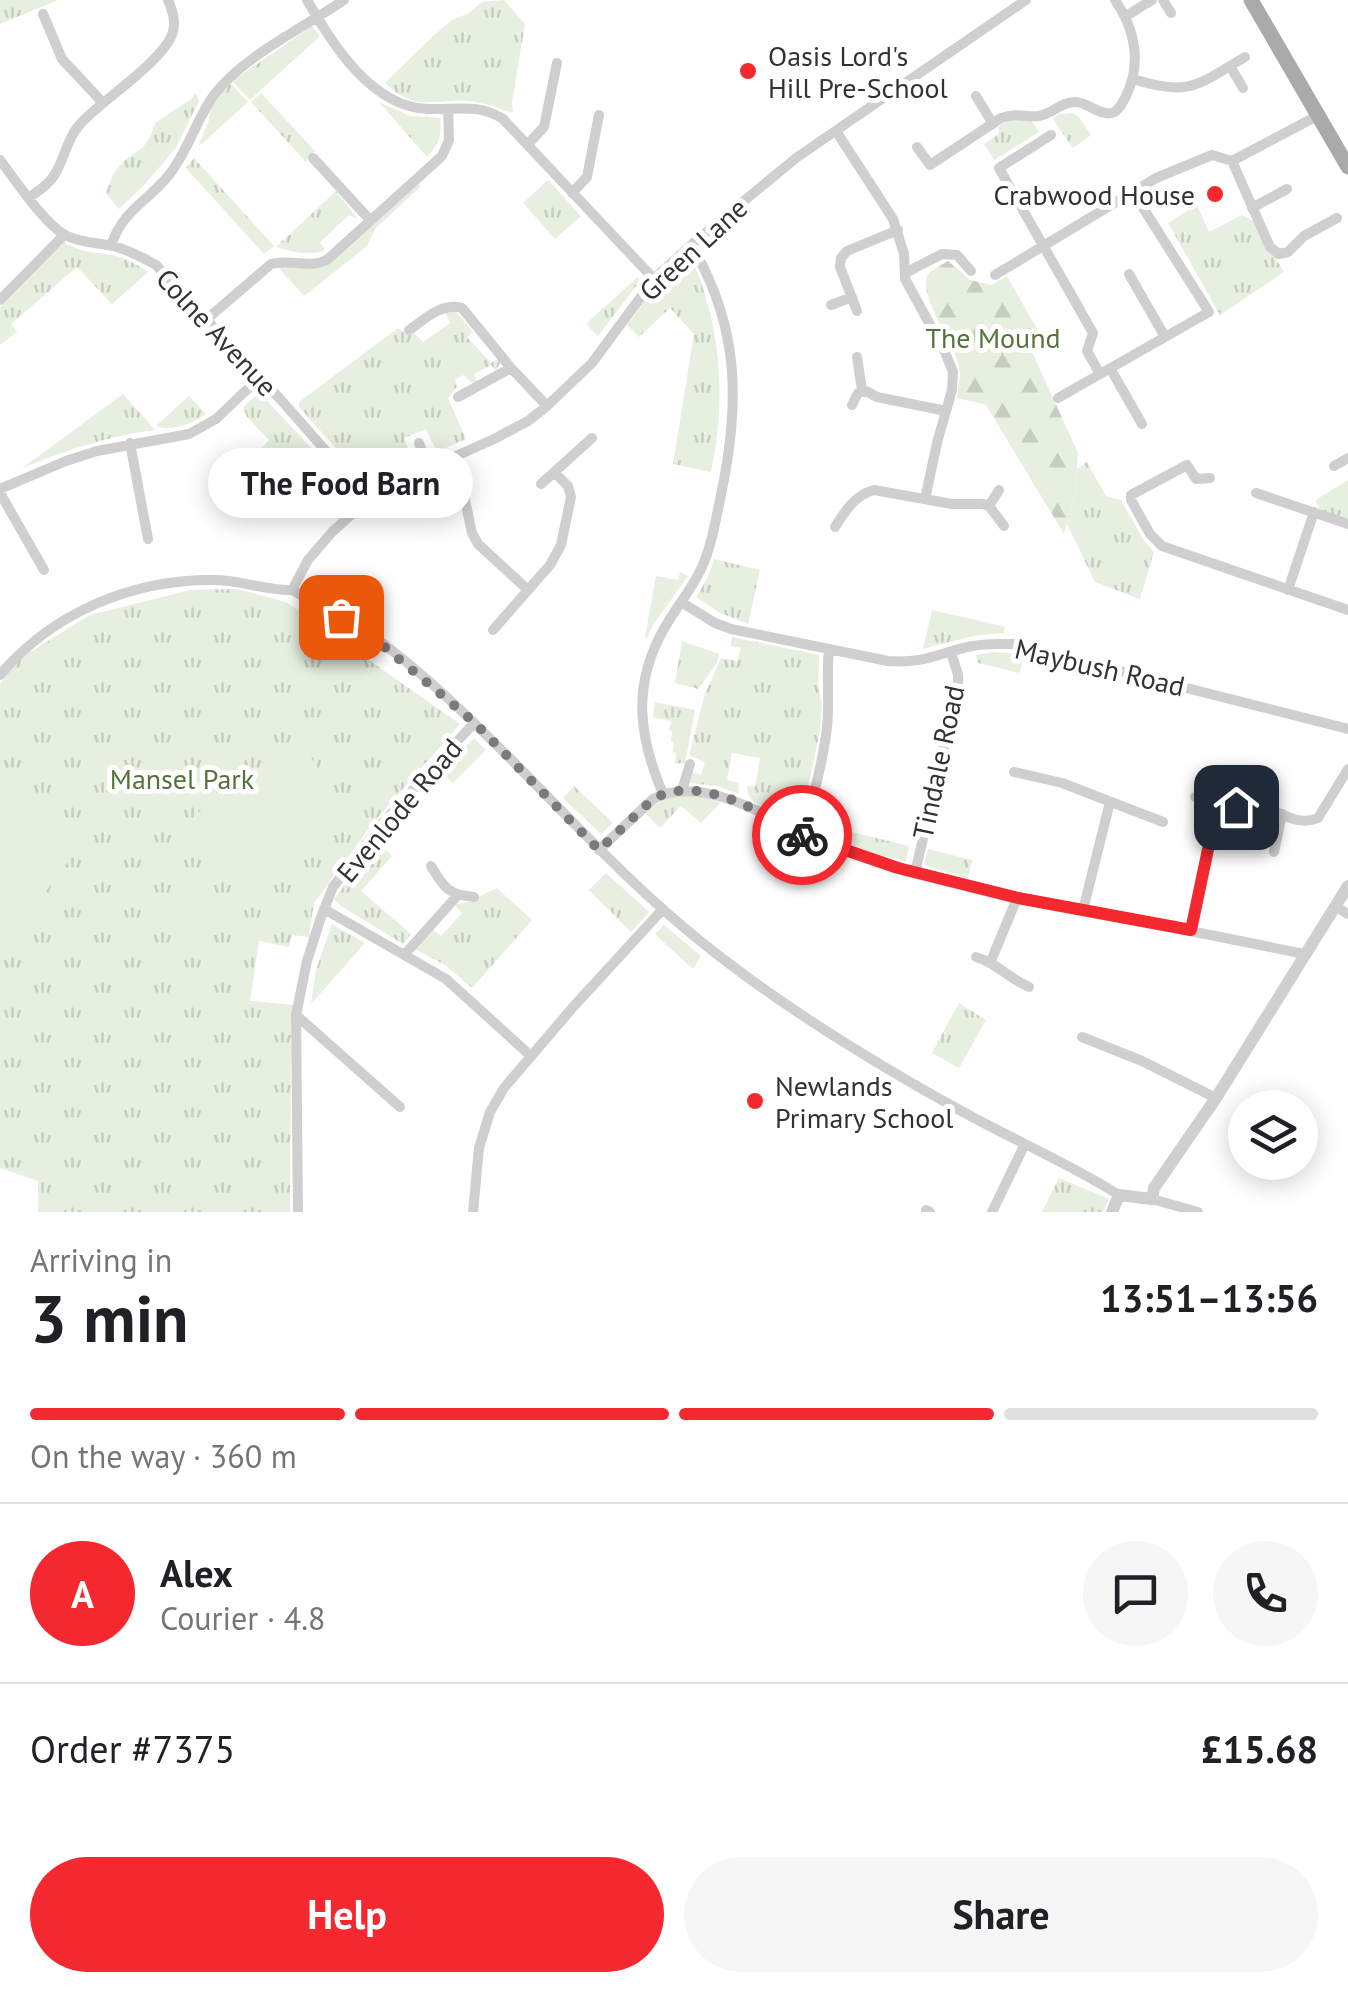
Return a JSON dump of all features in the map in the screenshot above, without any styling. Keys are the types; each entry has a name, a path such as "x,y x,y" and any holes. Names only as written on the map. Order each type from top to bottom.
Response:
{"main road":[{"path":"1251,0 1348,167"}],"street":[{"path":"30,198 50,182 79,124 162,51 174,24 168,0"},
{"path":"307,0 355,68 379,92 419,109 471,107 504,119 654,278"},
{"path":"111,246 130,211 176,165 216,92 247,64 344,0"},
{"name":"Green Lane","path":"292,590 308,560 332,532 369,500 528,421 592,363 654,278 729,212 796,158 1026,0"},
{"path":"918,146 930,165 1013,114 1040,116 1072,102 1082,102 1101,112 1118,110 1134,78 1135,50 1126,16 1115,0"},
{"path":"1126,16 1152,0"},
{"path":"1163,0 1171,13"},
{"path":"43,14 62,59 103,103"},
{"path":"51,34 65,29"},
{"path":"1134,78 1165,88 1184,89 1245,57"},
{"path":"528,144 544,127 557,63"},
{"path":"1230,66 1243,88"},
{"path":"976,96 993,124"},
{"path":"207,319 270,264 319,264 370,220 442,156 449,140 448,109"},
{"path":"572,193 587,177 599,114"},
{"path":"996,275 1156,178 1212,154 1232,161 1318,115"},
{"path":"836,132 894,218 911,292 953,372 926,498"},
{"path":"1052,135 999,168 1093,334 1087,351 1142,424"},
{"path":"1232,161 1270,247 1280,254 1337,218"},
{"path":"0,300 64,235 45,218 1,163"},
{"path":"315,167 370,220"},
{"path":"1252,208 1286,189"},
{"path":"1058,398 1209,312 1133,192"},
{"path":"857,312 840,266 841,258 848,251 898,230"},
{"name":"Colne Avenue","path":"64,235 138,254 156,266 369,500"},
{"path":"662,794 646,750 641,700 654,650 706,558 725,477 734,411 728,331 708,274 692,246"},
{"path":"904,254 928,261"},
{"path":"905,273 942,254 957,255 971,272"},
{"path":"1129,274 1165,337"},
{"path":"831,305 852,297"},
{"path":"408,330 436,311 452,305 462,308 547,406"},
{"path":"852,405 862,390 857,357"},
{"path":"458,397 511,368"},
{"path":"44,570 0,491 66,460 130,443 189,434 216,419 260,378"},
{"path":"862,390 946,411"},
{"path":"541,484 592,438"},
{"path":"130,443 148,539"},
{"path":"418,443 429,468"},
{"path":"1334,466 1348,458"},
{"path":"450,459 478,544 527,590"},
{"path":"1210,478 1196,479 1187,465 1130,495 1150,534 1162,546 1348,610"},
{"path":"493,630 550,565 561,545 571,497 568,486 554,472"},
{"path":"835,527 845,511 864,493 874,490 952,504 983,504 1004,526"},
{"path":"989,506 999,490"},
{"path":"1256,493 1348,524"},
{"path":"833,502 845,511"},
{"path":"1288,590 1314,512"},
{"path":"0,674 54,626 101,600 126,592 153,585 213,580 292,590 363,629 474,722 599,850 663,909 790,1008 967,1115 1119,1195 1152,1199 1198,1212"},
{"name":"Maybush Road","path":"681,602 731,629 909,663 972,646 1014,644 1348,729"},
{"path":"804,835 826,729 830,649"},
{"name":"Tindale Road","path":"915,873 958,688 952,652"},
{"name":"Evenlode Road","path":"298,1212 296,1015 307,961 324,909 333,887 378,828 474,722"},
{"path":"682,790 690,764"},
{"path":"1266,807 1310,822 1318,818 1348,768"},
{"path":"1014,772 1062,784 1163,822"},
{"path":"599,850 662,794 701,792 746,806 804,835 867,859 915,873 1018,898 1304,954"},
{"path":"1195,797 1236,807"},
{"path":"1083,910 1110,802"},
{"path":"1191,930 1218,802"},
{"path":"1274,852 1282,814"},
{"path":"431,866 444,888 456,896 474,897"},
{"path":"1152,1199 1154,1188 1216,1098 1348,886"},
{"path":"405,954 456,896"},
{"path":"990,961 1018,898"},
{"path":"1335,906 1348,914"},
{"path":"324,909 446,979 532,1056"},
{"path":"473,1212 479,1148 490,1112 504,1088 663,909"},
{"path":"976,957 990,961 1010,978 1029,987"},
{"path":"296,1015 400,1107"},
{"path":"1082,1037 1142,1061 1216,1098"},
{"path":"992,1212 1024,1144"},
{"path":"1112,1212 1119,1195"}],"green space":[{"path":"0,0 58,0 0,24"},
{"path":"504,0 525,24 513,113 473,102 415,101 385,83 452,20 482,2"},
{"path":"312,26 320,36 250,100 232,81"},
{"path":"230,83 248,102 198,147 210,109"},
{"path":"196,93 199,101 175,149 119,209 106,193 115,171 144,146 155,123"},
{"path":"261,93 315,151 305,161 251,102"},
{"path":"379,102 410,116 440,118 439,140 427,157"},
{"path":"1073,113 1091,135 1073,148 1052,118"},
{"path":"1012,117 1031,120 1039,132 994,160 984,144 999,134 998,127"},
{"path":"194,158 274,246 264,254 186,168"},
{"path":"548,180 581,216 555,239 523,203"},
{"path":"417,183 421,186 375,229 367,246 304,296 278,267 324,267"},
{"path":"336,191 358,219 349,215 320,242 325,250 307,253 276,247"},
{"path":"1197,205 1209,232 1242,215 1253,221 1284,272 1220,315 1168,223"},
{"path":"64,242 81,250 121,257 148,272 112,304 77,267 11,324 17,332 0,345 0,307"},
{"path":"685,259 693,262 703,287 719,366 719,419 711,472 673,464 694,334 670,308 639,337 627,325 655,287"},
{"name":"The Mound","path":"948,261 970,280 991,285 1007,276 1037,329 1033,354 1078,453 1075,494 1064,534 986,405 957,398 959,366 932,307 926,283 930,273"},
{"path":"638,277 640,281 598,336 588,322"},
{"path":"455,311 473,332 467,337 491,363 498,359 500,363 496,371 491,365 474,374 477,382 463,375 455,380 457,387 448,398 466,439 437,452 426,429 404,438 414,464 370,486 299,407 299,402 397,329 415,334 423,342 450,323 445,312"},
{"path":"259,392 311,448 304,448 272,477 265,470 268,461 259,451 269,440 243,408"},
{"path":"123,394 155,430 87,445 21,469"},
{"path":"189,396 206,414 181,426 156,426"},
{"path":"1087,462 1106,496 1121,500 1154,552 1140,599 1095,582 1067,524 1077,469"},
{"path":"1348,480 1348,519 1320,510 1317,499"},
{"path":"714,559 760,570 748,624 720,613 696,597"},
{"path":"680,572 688,576 645,637 656,576 678,580"},
{"name":"Mansel Park","path":"237,589 286,602 460,724 373,823 314,903 309,937 292,935 289,947 259,941 250,1001 295,1005 291,1021 290,1212 38,1212 38,1181 0,1168 0,684 19,659 90,615 190,590"},
{"path":"932,610 1005,627 1003,633 923,649"},
{"path":"732,637 819,655 820,731 801,819 753,802 747,786 755,787 760,758 732,753 727,780 738,783 739,794 717,786 687,783 690,772 701,775 705,762 689,755 705,694 721,658 737,661 741,648 731,646"},
{"path":"682,641 719,654 698,689 675,683"},
{"path":"1024,654 1020,673 978,663 976,655"},
{"path":"655,702 695,710 685,764 675,763 671,721 653,717"},
{"path":"474,738 486,750 453,783 441,772"},
{"path":"303,745 353,823 244,893 194,815"},
{"path":"574,786 613,823 601,834 563,798"},
{"path":"0,790 78,848 0,953"},
{"path":"694,795 721,802 701,823 681,806 660,828 643,811 670,796"},
{"path":"814,825 909,846 906,861 843,844"},
{"path":"378,842 392,856 361,891 411,934 403,944 334,899"},
{"path":"928,849 972,860 968,878 926,866"},
{"path":"606,873 649,912 631,932 589,890"},
{"path":"497,888 532,920 472,988 445,965 415,949 433,930 441,936 462,913 455,905 477,900"},
{"path":"182,899 211,902 204,959 176,956"},
{"path":"332,924 365,943 311,1004 316,970"},
{"path":"664,925 701,956 693,969 655,934"},
{"path":"959,1003 986,1020 959,1068 932,1053"},
{"path":"1059,1178 1109,1199 1103,1212 1042,1212"}],"way so far":[{"path":"341,617 363,629 474,722 599,850 653,799 682,790 746,806 802,835"}],"place":[{"name":"Oasis Lord's Hill Pre-School","path":"748,71"},
{"name":"Crabwood House","path":"1215,194"},
{"name":"The Food Barn","path":"341,617"},
{"name":"Newlands Primary School","path":"755,1101"}],"route":[{"path":"802,835 867,859 1018,898 1191,930 1218,802 1236,807"}]}
